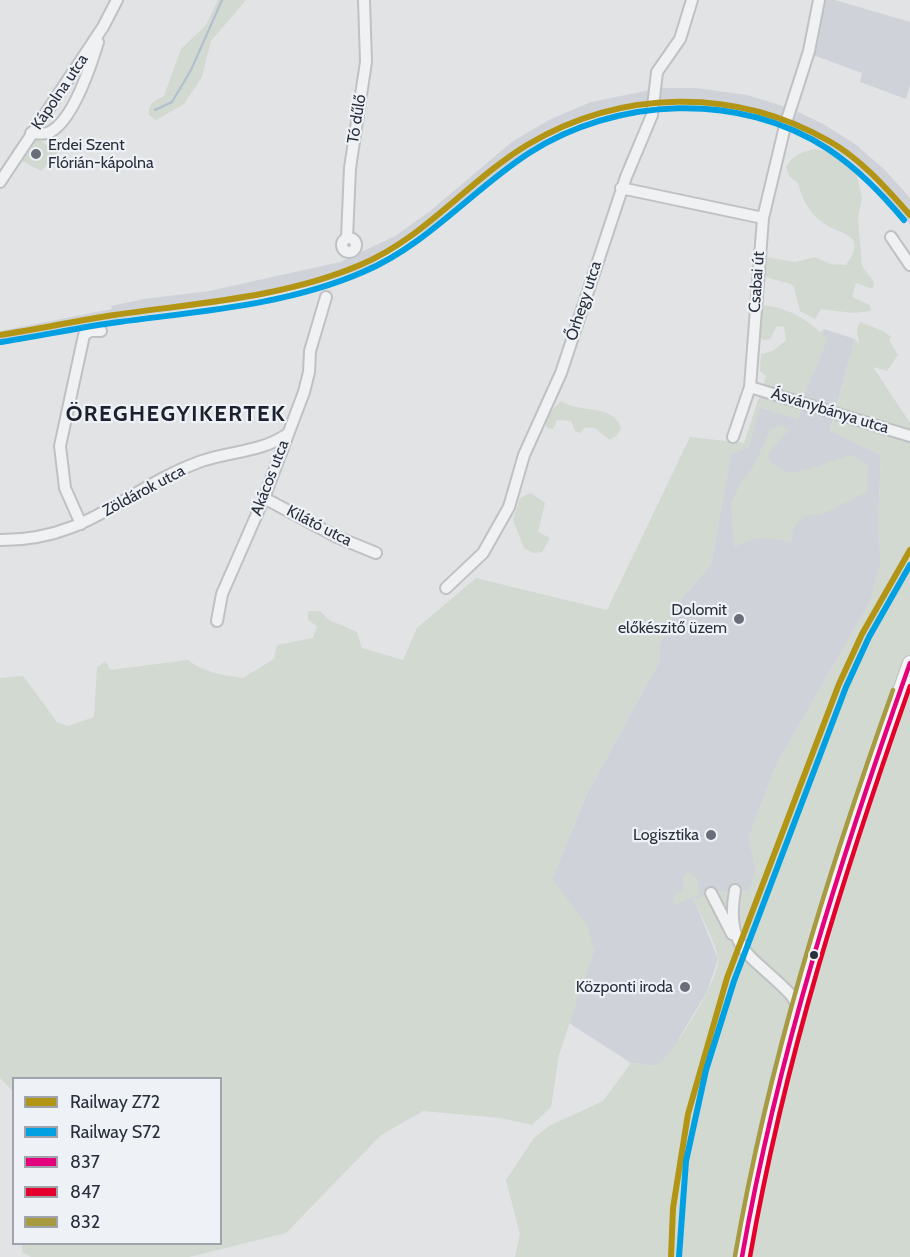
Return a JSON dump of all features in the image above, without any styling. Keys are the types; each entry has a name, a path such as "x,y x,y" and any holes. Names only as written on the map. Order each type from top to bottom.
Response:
{"main road":[{"path":"742,1257 757,1162 797,1006 847,843 905,694 910,663"}],"street":[{"name":"Kápolna utca","path":"0,182 31,132 103,27 117,0"},
{"name":"Tó dűlő","path":"347,238 350,168 366,62 364,0"},
{"name":"Őrhegy utca","path":"446,588 483,553 509,507 524,455 559,380 621,188 652,116 657,72 680,39 692,0"},
{"name":"Csabai út","path":"733,437 750,387 763,218 785,126 809,51 819,0"},
{"path":"31,132 50,132 65,115 79,93 103,27"},
{"path":"66,84 79,93"},
{"path":"51,105 65,115"},
{"path":"621,188 763,218"},
{"path":"891,237 910,265"},
{"name":"Akácos utca","path":"217,621 222,594 264,498 304,392 309,372 310,351 326,297"},
{"path":"81,524 65,488 60,446 84,335 90,331 101,331"},
{"name":"Ásványbánya utca","path":"750,387 910,436"},
{"name":"Zöldárok utca","path":"0,540 40,539 81,524 179,470 211,458 253,451 286,435"},
{"name":"Kilátó utca","path":"264,498 337,537 376,553"},
{"path":"735,890 731,914 735,939"},
{"path":"711,893 735,939 782,986 797,1006"},
{"path":"782,986 791,988 804,982"}],"shaded area":[{"path":"218,0 246,0 211,41 202,77 184,104 156,120 149,115 151,105 164,96 181,49 206,25"},
{"path":"823,0 835,0 910,22 910,85 906,99 860,82 862,73 813,55"},
{"path":"660,88 696,88 747,95 786,107 781,121 745,110 695,104 645,105 596,117 559,131 526,151 439,222 364,269 316,285 249,300 89,323 0,340 0,331 112,309 111,306 144,299 209,291 340,262 395,236 429,212 513,141 551,119 591,102"},
{"path":"798,112 855,144 885,170 910,198 910,224 876,183 847,158 792,125"},
{"path":"33,135 58,153 41,171 22,161 20,156"},
{"path":"814,149 831,152 856,173 862,197 858,219 862,266 874,282 873,289 856,283 852,297 870,305 871,311 853,313 821,309 815,319 800,311 794,287 791,284 765,277 766,257 795,262 815,257 830,264 846,265 853,254 855,247 850,236 823,223 814,215 804,200 798,183 789,176 786,167 791,160 801,153"},
{"path":"761,305 793,313 820,332 824,329 822,334 828,339 813,376 811,376 798,420 760,407 749,447 731,455 711,564 681,599 660,644 660,660 585,798 552,879 587,924 594,950 559,1055 551,1107 532,1125 501,1118 423,1111 381,1135 286,1233 189,1257 31,1257 22,1252 22,1245 222,1245 222,1077 12,1077 12,1090 0,1078 0,678 23,676 57,722 68,726 94,717 97,667 106,661 110,670 188,660 207,671 243,678 274,659 277,645 313,638 317,626 308,620 308,611 320,611 329,620 357,632 362,648 403,660 417,628 476,578 607,610 690,437 744,443 766,376 760,371 761,354 773,351 786,340 784,327 777,326 770,339 763,340 758,334"},
{"path":"860,322 885,332 891,337 889,340 898,355 887,371 873,367 910,423 910,1257 515,1257 520,1234 506,1180 534,1138 549,1126 603,1101 631,1063 657,1066 684,1031 711,984 718,959 712,939 694,899 719,891 749,892 756,871 749,837 776,765 870,602 881,562 878,528 881,455 830,431 855,339 859,344 857,330"},
{"path":"824,329 855,339 830,430 881,455 878,528 881,562 870,602 776,765 749,837 756,871 749,892 735,890 694,899 718,959 707,992 669,1055 657,1066 631,1063 569,1023 594,950 552,879 585,798 660,660 660,644 681,599 711,564 731,454 749,447 759,407 798,419"},
{"path":"561,401 611,415 621,428 610,440 595,428 585,427 580,433 575,431 571,421 557,420 553,429 547,428 546,419"},
{"path":"781,425 789,430 768,454 771,462 788,472 793,472 853,455 868,466 867,492 823,514 804,516 793,529 792,542 762,538 748,541 734,548 731,504 741,481 753,467 770,430"},
{"path":"531,493 545,503 538,532 550,538 542,552 533,553 524,548 513,520 520,498"},
{"path":"690,872 697,879 699,895 674,905 673,897 683,890 683,876"}],"waterway":[{"path":"155,110 172,102 191,70 222,0"}],"rail line":[{"name":"Z72","path":"0,335 114,315 239,298 331,276 383,254 405,240 485,175 527,145 563,127 600,113 639,105 678,102 716,104 755,111 793,123 829,141 852,156 910,215"},
{"name":"S72","path":"1,342 104,324 243,305 334,283 386,261 408,247 529,153 563,134 600,121 639,112 678,108 718,110 756,117 793,130 828,149 859,173 904,220"},
{"name":"Z72","path":"671,1257 673,1208 688,1114 727,978 839,684 862,634 910,550"},
{"name":"S72","path":"679,1257 686,1161 706,1070 734,981 846,687 869,637 910,565"}],"transit line":[{"name":"837","path":"742,1257 757,1181 793,1031 836,883 910,663"},
{"name":"847","path":"750,1257 780,1111 818,968 839,897 910,686"},
{"name":"832","path":"735,1256 765,1111 802,969 845,829 893,690"}],"place":[{"name":"Erdei Szent Flórián-kápolna","path":"36,154"},
{"name":"Dolomit előkészitő üzem","path":"739,619"},
{"name":"Logisztika","path":"711,835"},
{"name":"Központi iroda","path":"685,987"}],"district":[{"name":"ÖREGHEGYIKERTEK","path":"176,415"}]}
